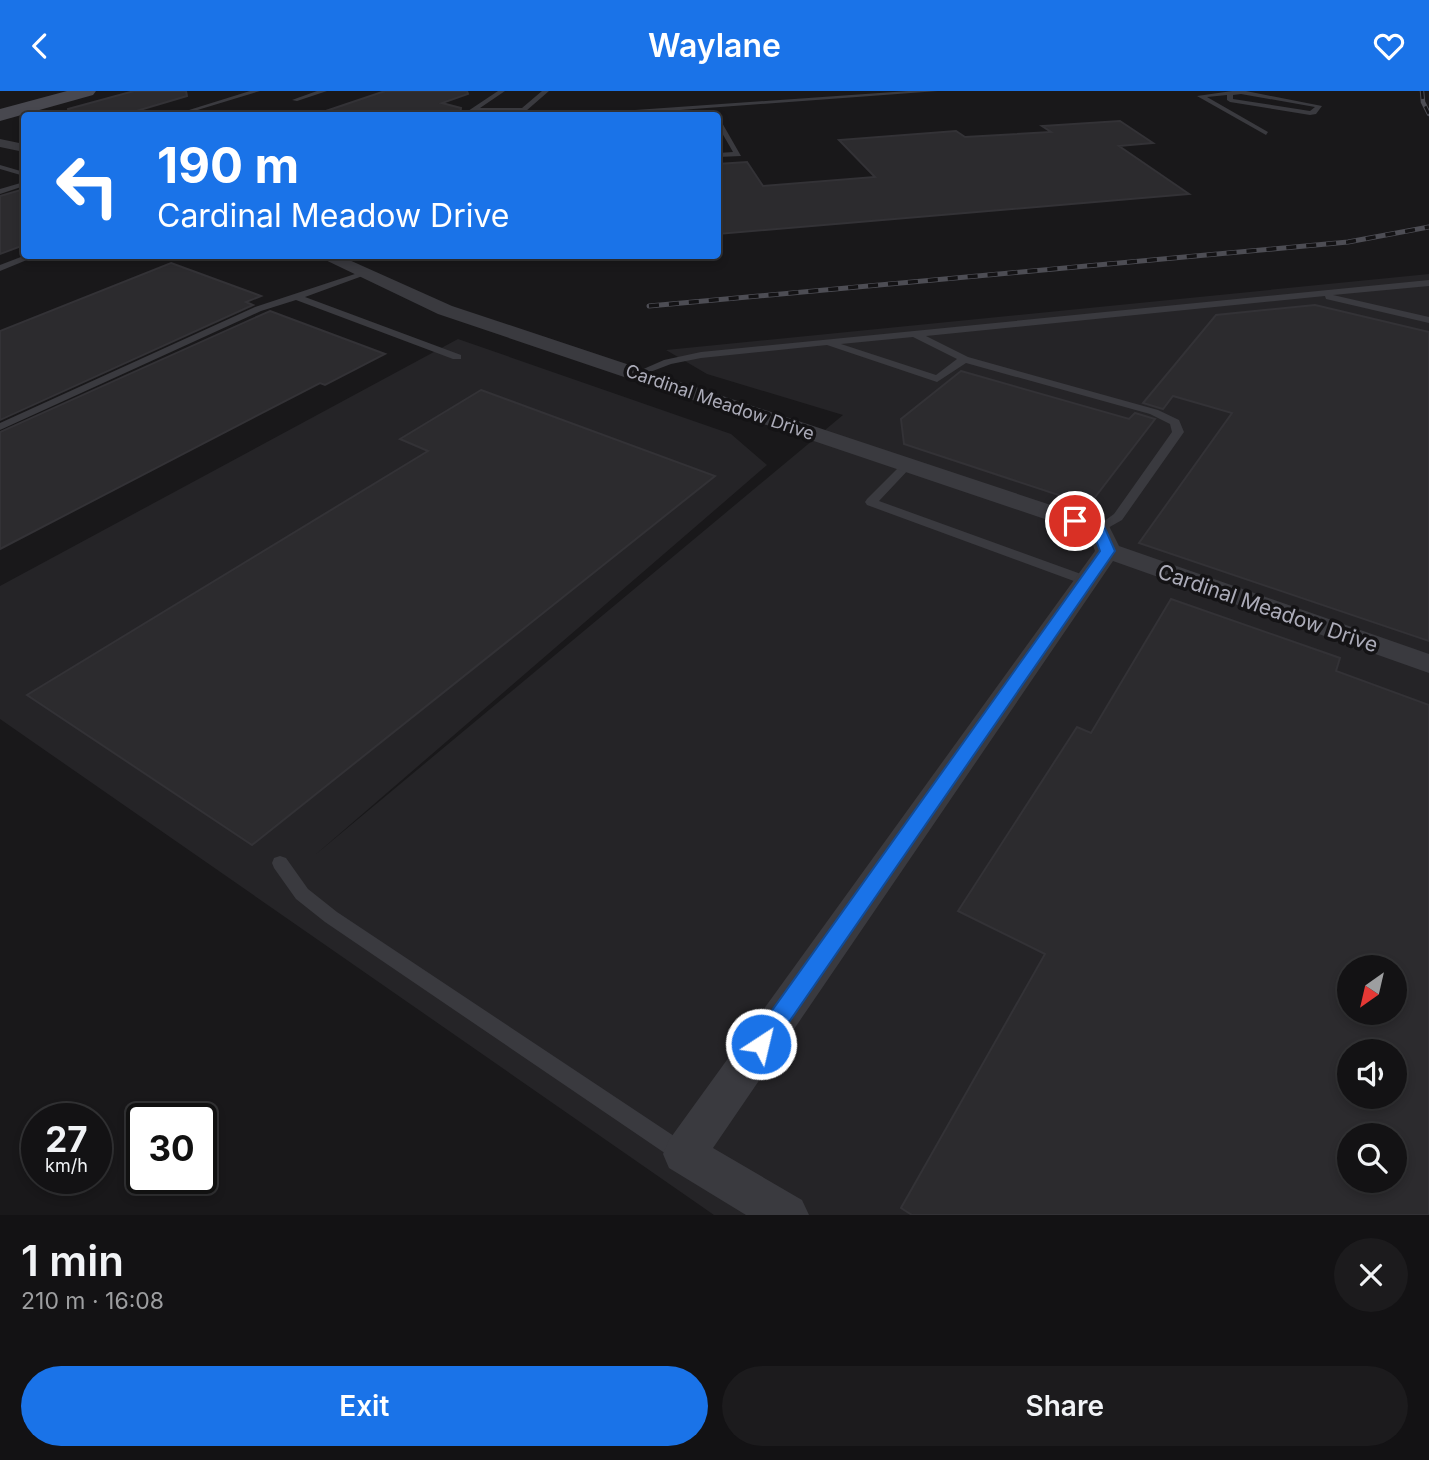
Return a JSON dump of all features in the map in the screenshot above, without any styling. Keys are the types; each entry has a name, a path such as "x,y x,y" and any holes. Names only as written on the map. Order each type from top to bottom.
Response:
{"main road":[{"path":"0,106 54,91"},
{"path":"0,115 87,91"}],"street":[{"path":"0,135 10,138 13,146"},
{"name":"Cardinal Meadow Drive","path":"332,259 445,310 907,465 1429,664"},
{"path":"787,1215 684,1154 1087,581 1103,540"}],"lane":[{"path":"186,112 257,91"},
{"path":"295,100 324,91"},
{"path":"471,112 502,91"},
{"path":"475,110 524,110 546,91"},
{"path":"647,112 935,91"},
{"path":"1192,91 1266,133"},
{"path":"1200,96 1241,92 1319,106 1314,113 1310,113 1230,100 1230,95"},
{"path":"709,107 712,112"},
{"path":"721,126 738,154 721,155"},
{"path":"721,142 730,142"},
{"path":"0,167 21,173"},
{"path":"0,192 21,185"},
{"path":"0,268 24,259"},
{"path":"0,427 258,309 364,274"},
{"path":"636,374 668,362 701,355 1429,283"},
{"path":"1317,294 1429,320"},
{"path":"297,297 457,357"},
{"path":"915,334 964,359 1154,412 1175,422 1178,432 1103,540"},
{"path":"828,342 864,357 937,379 964,359"},
{"path":"907,465 871,502 1087,581"},
{"path":"280,863 302,894 331,917 684,1154"}],"shaded area":[{"path":"1429,274 1429,1215 714,1215 0,719 0,586 458,339 731,434 767,465 315,855 843,415 707,374 666,350"}],"building":[{"path":"134,91 186,91 187,96 133,112 68,112 68,109"},
{"path":"385,91 467,91 468,94 442,103 461,108 460,112 323,112"},
{"path":"1120,121 1153,143 1119,146 1189,194 721,234 721,164 747,162 763,186 875,177 839,140 956,131 965,137 1051,132 1042,126"},
{"path":"21,190 21,246 0,254 0,196"},
{"path":"171,263 261,296 246,302 253,305 0,420 0,331"},
{"path":"1315,305 1429,332 1429,641 1139,543 1232,413 1173,396 1163,409 1143,403 1216,315"},
{"path":"270,311 385,354 325,385 320,383 0,549 0,432"},
{"path":"961,371 1129,419 1135,413 1155,419 1089,505 904,444 901,419"},
{"path":"481,390 715,476 252,845 27,695 428,451 400,439"},
{"path":"1171,599 1340,658 1336,671 1429,705 1429,1215 912,1215 901,1208 1045,954 958,911 1077,727 1091,733"}],"railway":[{"path":"1422,91 1423,102 1429,114"},
{"path":"649,306 1348,242 1429,227"}],"route":[{"path":"761,1044 1108,551 1099,529 1075,521"}]}
